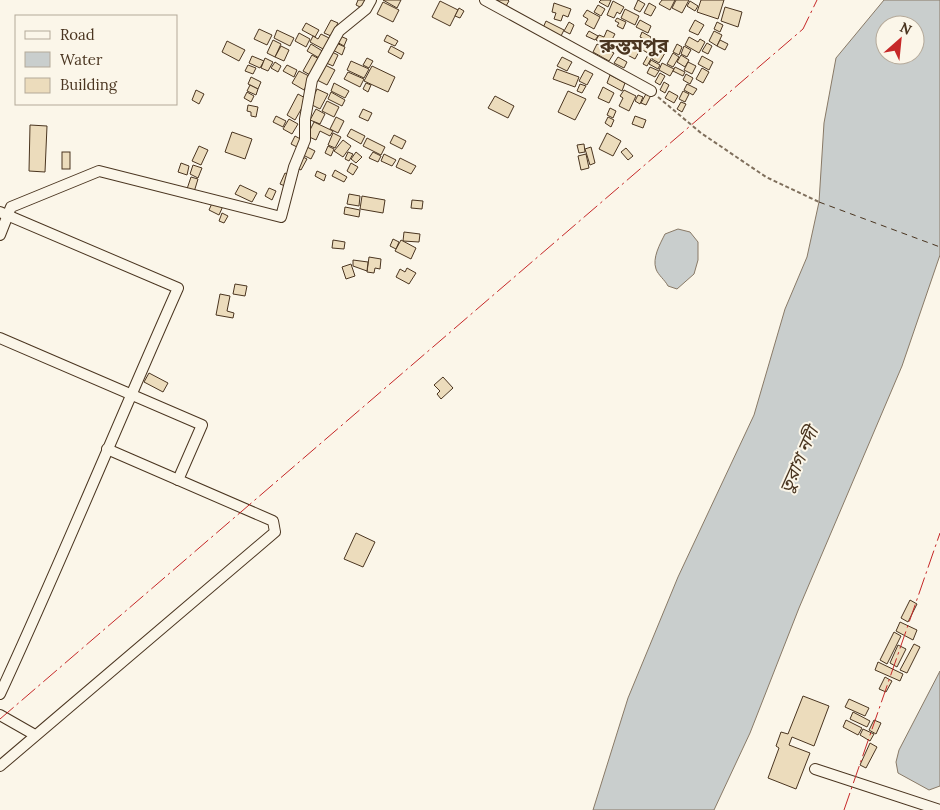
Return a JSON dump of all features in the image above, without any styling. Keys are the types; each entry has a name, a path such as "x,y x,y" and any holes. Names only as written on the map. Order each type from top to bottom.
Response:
{"street":[{"path":"0,235 4,213 11,207 99,171 281,217 294,167 305,140 305,119 312,80 339,31 366,9 371,0"},
{"path":"485,0 651,91"},
{"path":"0,694 47,591 178,288 4,213"},
{"path":"0,338 202,425 178,480"},
{"path":"0,766 275,532 273,521 107,449"},
{"path":"0,715 36,735"},
{"path":"815,769 940,810"}],"path":[{"path":"651,91 701,133 766,177 818,202"}],"water":[{"name":"তুরাগ নদী","path":"884,0 940,0 940,255 902,366 799,608 750,733 714,810 593,810 628,698 678,577 754,415 785,309 807,257 819,202 824,123 836,58"},
{"path":"678,229 690,232 698,242 698,260 694,274 677,289 668,286 656,269 655,260 665,234"},
{"path":"940,671 940,786 929,790 898,773 896,762 899,750"}],"building":[{"path":"358,0 369,0 364,9 356,5"},
{"path":"383,0 401,0 397,8"},
{"path":"497,0 508,0 509,1 506,6"},
{"path":"601,0 611,0 608,7 599,2"},
{"path":"638,0 645,4 640,12 634,9"},
{"path":"662,0 675,0 670,10 659,4"},
{"path":"676,0 689,0 682,13 672,8"},
{"path":"701,0 724,0 718,19 697,12"},
{"path":"440,1 458,10 450,26 432,17"},
{"path":"613,1 624,7 620,14 617,12 614,18 607,15"},
{"path":"690,1 698,6 695,11 687,6"},
{"path":"383,2 399,10 393,22 377,14"},
{"path":"554,3 571,9 568,17 563,15 561,21 554,19 556,13 552,12"},
{"path":"649,3 656,7 651,16 644,13"},
{"path":"598,5 605,9 601,16 594,12"},
{"path":"725,7 742,12 738,27 721,21"},
{"path":"459,8 464,11 460,18 455,16"},
{"path":"625,9 639,16 635,25 621,18"},
{"path":"587,10 600,17 594,29 585,24 588,19 583,16"},
{"path":"617,18 626,22 623,29 617,26 619,23 615,21"},
{"path":"331,20 338,23 331,36 324,33"},
{"path":"640,20 651,26 648,33 636,27"},
{"path":"695,20 704,25 698,35 689,31"},
{"path":"546,21 564,30 560,38 542,30"},
{"path":"569,22 574,25 570,34 564,31"},
{"path":"717,22 723,25 720,32 714,29"},
{"path":"306,23 319,30 315,37 302,30"},
{"path":"259,29 272,35 267,45 254,39"},
{"path":"277,30 294,38 290,46 274,38"},
{"path":"607,30 615,34 608,47 596,40 599,35 604,37"},
{"path":"589,31 598,36 595,40 586,36"},
{"path":"714,31 722,35 717,46 709,41"},
{"path":"642,32 651,37 649,42 640,37"},
{"path":"299,33 310,39 306,47 295,41"},
{"path":"321,34 331,39 325,50 310,42 313,36 318,39"},
{"path":"338,35 347,39 344,46 335,41"},
{"path":"387,35 398,41 395,46 384,41"},
{"path":"689,37 698,42 700,39 705,42 699,53 685,45"},
{"path":"625,39 641,48 635,59 618,50"},
{"path":"273,40 281,44 275,57 267,53"},
{"path":"720,40 728,44 725,50 717,46"},
{"path":"227,41 245,50 239,61 222,52"},
{"path":"645,41 657,47 653,56 641,49"},
{"path":"334,42 345,47 342,55 331,49"},
{"path":"707,43 712,46 708,54 702,51"},
{"path":"311,44 324,52 321,59 307,51"},
{"path":"597,44 614,53 609,61 593,52"},
{"path":"677,44 682,47 679,55 673,52"},
{"path":"281,46 289,50 284,61 275,57"},
{"path":"391,46 404,53 401,59 388,52"},
{"path":"684,46 691,50 687,57 681,54"},
{"path":"658,49 665,53 659,63 652,59"},
{"path":"330,51 338,55 333,66 324,62"},
{"path":"673,53 679,57 673,67 667,64"},
{"path":"312,55 321,60 312,76 303,71"},
{"path":"648,55 652,57 647,66 643,64"},
{"path":"681,55 689,60 685,67 677,62"},
{"path":"252,56 264,61 260,68 249,63"},
{"path":"702,56 713,62 709,70 698,64"},
{"path":"562,57 572,62 567,71 557,66"},
{"path":"618,57 627,62 624,68 614,63"},
{"path":"265,58 273,62 268,71 261,68"},
{"path":"367,58 373,61 369,68 363,65"},
{"path":"651,60 660,65 658,69 649,64"},
{"path":"351,61 369,69 364,78 347,70"},
{"path":"275,62 281,66 278,72 271,68"},
{"path":"688,62 696,66 692,74 684,70"},
{"path":"662,63 674,69 670,76 659,70"},
{"path":"323,64 335,70 327,85 315,79"},
{"path":"248,65 256,68 253,74 245,71"},
{"path":"287,65 297,70 294,77 283,71"},
{"path":"372,66 395,77 388,92 364,81"},
{"path":"650,67 659,71 655,77 647,73"},
{"path":"675,67 685,72 683,76 673,71"},
{"path":"702,68 709,72 703,83 696,79"},
{"path":"557,69 579,77 575,87 553,79"},
{"path":"585,70 593,74 587,85 579,81"},
{"path":"299,71 311,77 304,90 292,83"},
{"path":"348,72 364,79 360,87 344,79"},
{"path":"660,73 665,76 660,85 655,82"},
{"path":"686,74 693,78 690,84 683,80"},
{"path":"610,75 625,83 622,91 607,83"},
{"path":"251,77 261,82 258,89 248,84"},
{"path":"664,82 669,85 665,93 660,90"},
{"path":"334,83 349,91 345,98 331,91"},
{"path":"366,83 371,85 368,92 363,89"},
{"path":"580,84 586,86 582,93 577,91"},
{"path":"687,84 697,89 693,95 684,90"},
{"path":"250,85 258,89 256,95 247,91"},
{"path":"603,87 614,93 609,103 598,98"},
{"path":"317,89 328,94 320,109 310,104"},
{"path":"196,90 204,94 199,104 192,100"},
{"path":"624,90 636,96 629,111 619,106 623,98 620,96"},
{"path":"568,91 586,99 575,120 558,112"},
{"path":"669,91 678,96 674,103 665,98"},
{"path":"683,91 689,94 685,102 679,99"},
{"path":"247,92 254,96 251,102 244,98"},
{"path":"331,92 345,100 342,106 328,99"},
{"path":"647,92 651,95 646,105 641,103"},
{"path":"298,94 307,99 295,120 287,115"},
{"path":"638,95 643,97 640,104 635,101"},
{"path":"495,96 514,106 508,118 488,108"},
{"path":"327,101 339,107 334,117 322,111"},
{"path":"681,102 686,104 682,112 677,109"},
{"path":"248,105 258,107 256,117 251,116 251,112 247,111"},
{"path":"610,108 616,111 613,118 607,115"},
{"path":"316,109 325,114 320,124 310,120"},
{"path":"363,109 372,113 368,121 359,117"},
{"path":"276,116 286,121 283,127 273,122"},
{"path":"635,116 646,120 643,128 632,124"},
{"path":"336,117 344,121 338,133 330,129"},
{"path":"608,117 614,120 611,127 605,123"},
{"path":"289,119 298,124 292,134 283,129"},
{"path":"314,122 333,131 330,136 320,131 316,140 307,136"},
{"path":"30,125 47,126 45,172 29,171"},
{"path":"351,129 365,136 361,144 347,136"},
{"path":"232,132 252,139 245,159 225,152"},
{"path":"333,133 341,137 335,148 328,145"},
{"path":"607,133 621,141 613,156 599,149"},
{"path":"394,135 406,141 402,149 390,143"},
{"path":"295,136 304,141 299,148 291,144"},
{"path":"367,138 385,147 381,155 363,146"},
{"path":"343,140 351,146 343,157 334,151"},
{"path":"584,144 585,152 579,153 577,145"},
{"path":"199,146 208,150 201,165 192,161"},
{"path":"305,146 315,151 311,159 301,154"},
{"path":"328,146 334,149 331,156 325,153"},
{"path":"591,147 595,163 590,165 585,149"},
{"path":"626,148 633,156 628,160 621,152"},
{"path":"62,152 70,152 70,169 62,169"},
{"path":"348,152 353,154 349,161 345,159"},
{"path":"356,152 362,157 356,163 351,159"},
{"path":"373,152 381,156 378,162 369,158"},
{"path":"384,154 396,160 392,166 381,161"},
{"path":"586,154 589,168 581,170 578,156"},
{"path":"301,156 307,159 301,170 295,167"},
{"path":"400,158 416,166 411,174 396,167"},
{"path":"181,163 189,166 187,175 178,172"},
{"path":"351,163 358,167 353,175 347,171"},
{"path":"193,165 202,168 198,178 190,174"},
{"path":"335,170 347,177 344,182 332,176"},
{"path":"317,171 326,175 324,181 315,176"},
{"path":"285,173 290,175 285,186 280,184"},
{"path":"191,177 198,179 194,192 187,189"},
{"path":"240,185 257,193 252,202 235,194"},
{"path":"269,188 276,191 272,200 265,196"},
{"path":"349,194 360,196 359,206 347,204"},
{"path":"362,196 385,200 383,213 360,209"},
{"path":"412,200 423,201 422,209 411,208"},
{"path":"213,201 223,206 219,215 209,210"},
{"path":"345,207 360,210 359,217 344,214"},
{"path":"222,213 228,216 224,223 219,221"},
{"path":"404,232 420,234 419,242 403,241"},
{"path":"393,239 399,242 396,249 390,246"},
{"path":"333,240 345,242 344,249 332,248"},
{"path":"401,240 416,248 411,259 395,251"},
{"path":"369,257 381,259 380,269 375,268 374,273 367,272"},
{"path":"353,260 368,262 367,271 353,266"},
{"path":"351,264 355,276 346,279 342,267"},
{"path":"407,268 416,273 409,284 396,277 400,269 405,272"},
{"path":"235,284 247,286 245,296 233,294"},
{"path":"220,294 230,296 227,311 234,313 233,318 216,315"},
{"path":"149,373 168,383 163,392 144,382"},
{"path":"443,377 453,388 441,399 437,394 440,391 434,385"},
{"path":"356,533 375,542 363,567 344,559"},
{"path":"910,600 917,604 908,622 901,618"},
{"path":"900,622 917,630 913,640 896,631"},
{"path":"894,632 901,636 887,664 880,660"},
{"path":"914,644 920,647 907,673 900,670"},
{"path":"898,645 906,649 897,667 890,663"},
{"path":"878,662 903,674 900,681 875,670"},
{"path":"885,677 892,681 886,692 879,689"},
{"path":"803,696 829,706 814,746 792,737 789,745 810,753 796,789 768,778 779,748 776,746 781,732 788,734"},
{"path":"849,699 869,708 865,716 845,707"},
{"path":"853,712 870,721 867,727 850,719"},
{"path":"846,720 862,728 858,735 843,727"},
{"path":"874,720 881,723 876,734 869,730"},
{"path":"863,729 874,734 870,741 860,735"},
{"path":"870,743 877,747 866,768 860,765"}],"ferry route":[{"path":"819,202 940,247"}],"power":[{"path":"0,719 803,29 817,0"},
{"path":"844,810 940,533"}],"district":[{"name":"রুস্তমপুর","path":"634,45"}]}
